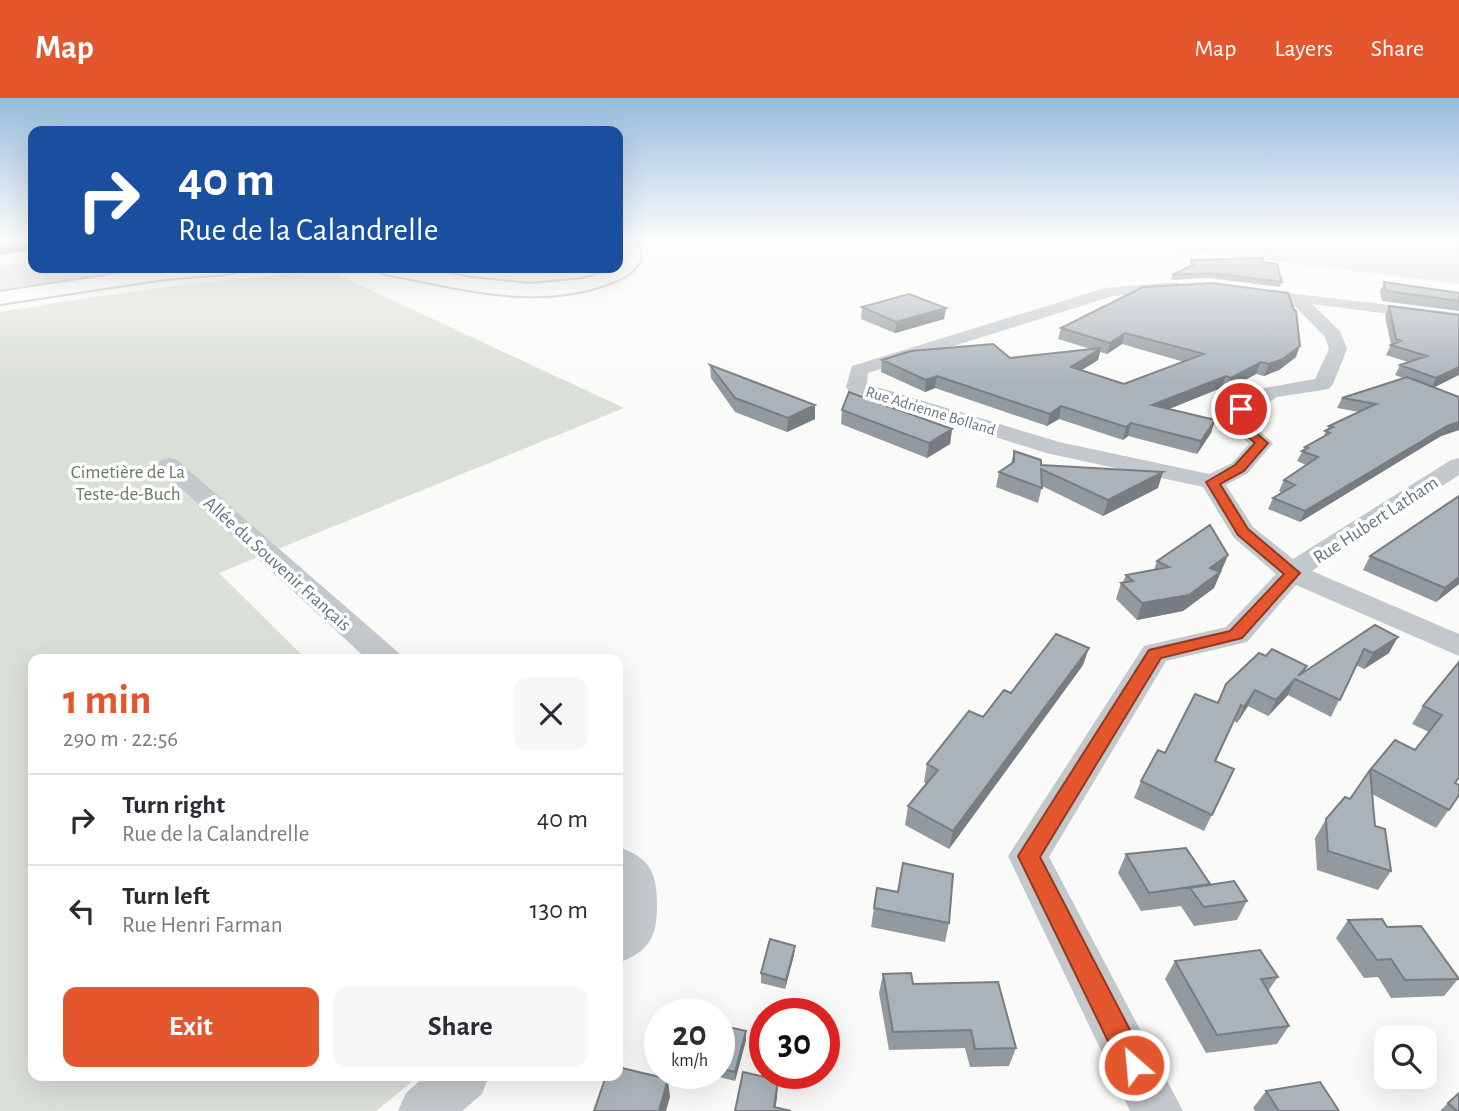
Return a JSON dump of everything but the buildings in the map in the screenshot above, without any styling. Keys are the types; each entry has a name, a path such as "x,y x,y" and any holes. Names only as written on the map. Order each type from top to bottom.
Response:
{"main road":[{"path":"0,299 65,288"},
{"path":"495,288 548,288"}],"street":[{"name":"Rue Adrienne Bolland","path":"1158,288 1111,291 859,370 856,387 1054,448 1212,482"},
{"path":"1234,289 1459,318"},
{"path":"1296,297 1334,335 1339,349 1323,384 1270,393 1241,409 1242,427 1262,443 1240,468 1212,482 1243,532 1292,573 1459,646"},
{"name":"Allée du Souvenir Français","path":"169,465 381,654"},
{"name":"Rue Hubert Latham","path":"1157,1111 1028,856 1155,653 1236,635 1292,573 1325,549 1459,465"},
{"path":"623,868 636,880 635,928 623,939"},
{"path":"424,1111 458,1081"}],"green space":[{"path":"0,288 29,288 0,293"},
{"name":"Cimetière de La Teste-de-Buch","path":"156,288 367,288 624,408 219,573 301,654 28,654 28,1081 413,1081 376,1111 0,1111 0,312"}],"route":[{"path":"1134,1065 1028,856 1155,653 1236,635 1292,573 1243,532 1212,482 1240,468 1262,443 1242,427 1241,409"}]}
